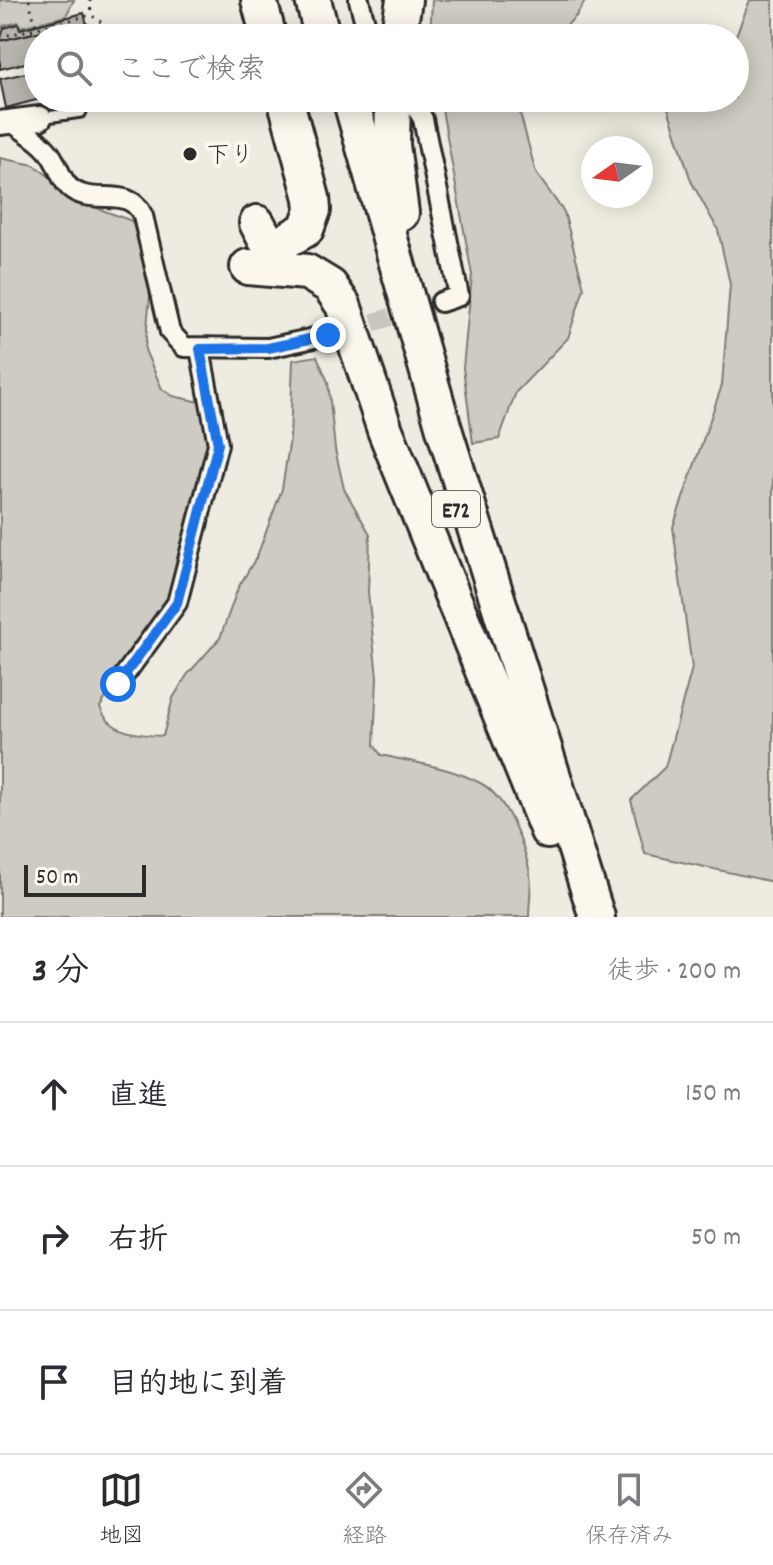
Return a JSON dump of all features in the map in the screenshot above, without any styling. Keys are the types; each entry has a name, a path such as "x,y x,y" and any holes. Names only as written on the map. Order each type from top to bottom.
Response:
{"highway":[{"path":"259,0 265,24"},
{"path":"313,0 319,24"},
{"path":"324,0 330,24"},
{"path":"400,24 404,0"},
{"path":"257,223 266,240 280,244 306,229 313,210 288,112"},
{"name":"E72","path":"343,112 459,519 583,917"},
{"name":"E72","path":"354,112 458,476 597,917"},
{"path":"401,112 392,145 402,221 458,476"},
{"path":"248,267 307,272 330,286 343,305 385,430 583,917"}],"street":[{"path":"359,0 365,24"},
{"path":"415,112 423,119 429,142 459,296 441,302"},
{"path":"6,123 40,118"},
{"path":"6,123 49,151 63,181 74,191 86,196 128,198 137,205 143,216 170,332 184,347 268,348 328,335"},
{"path":"118,684 177,603 218,444 200,349"}],"lane":[{"path":"40,118 81,112"}],"path":[{"path":"29,0 35,24"},
{"path":"90,0 91,15"},
{"path":"56,24 91,15 101,22"},
{"path":"0,37 24,32"}],"shaded area":[{"path":"0,0 74,0 66,16 20,27 19,22 3,26 0,30"},
{"path":"432,0 586,0 568,24 431,24"},
{"path":"750,0 773,0 773,882 645,854 631,800 665,767 692,668 673,527 722,385 730,284 718,230 691,181 669,112 749,112 749,24 741,24"},
{"path":"443,112 520,112 536,173 564,212 584,288 568,338 516,392 499,439 473,443 463,368 472,275"},
{"path":"0,158 34,165 86,204 132,221 151,284 145,350 162,389 173,396 209,404 220,425 189,565 100,707 104,716 126,731 163,736 173,698 187,675 220,638 238,588 257,556 282,489 290,439 293,360 317,356 328,382 335,449 344,489 370,534 368,592 377,677 374,745 381,755 458,773 491,791 514,824 528,863 531,879 529,917 0,917"}],"building":[{"path":"84,13 87,24 40,24"},
{"path":"18,24 20,29 24,28 24,35 0,41 4,28"},
{"path":"24,35 24,63 0,69 0,41"},
{"path":"24,73 24,103 6,108 0,79"}],"tunnel":[{"path":"347,330 441,302"}],"place":[{"name":"下り","path":"190,154"}],"route":[{"path":"118,684 177,603 218,444 200,349 268,348 328,335"}]}
